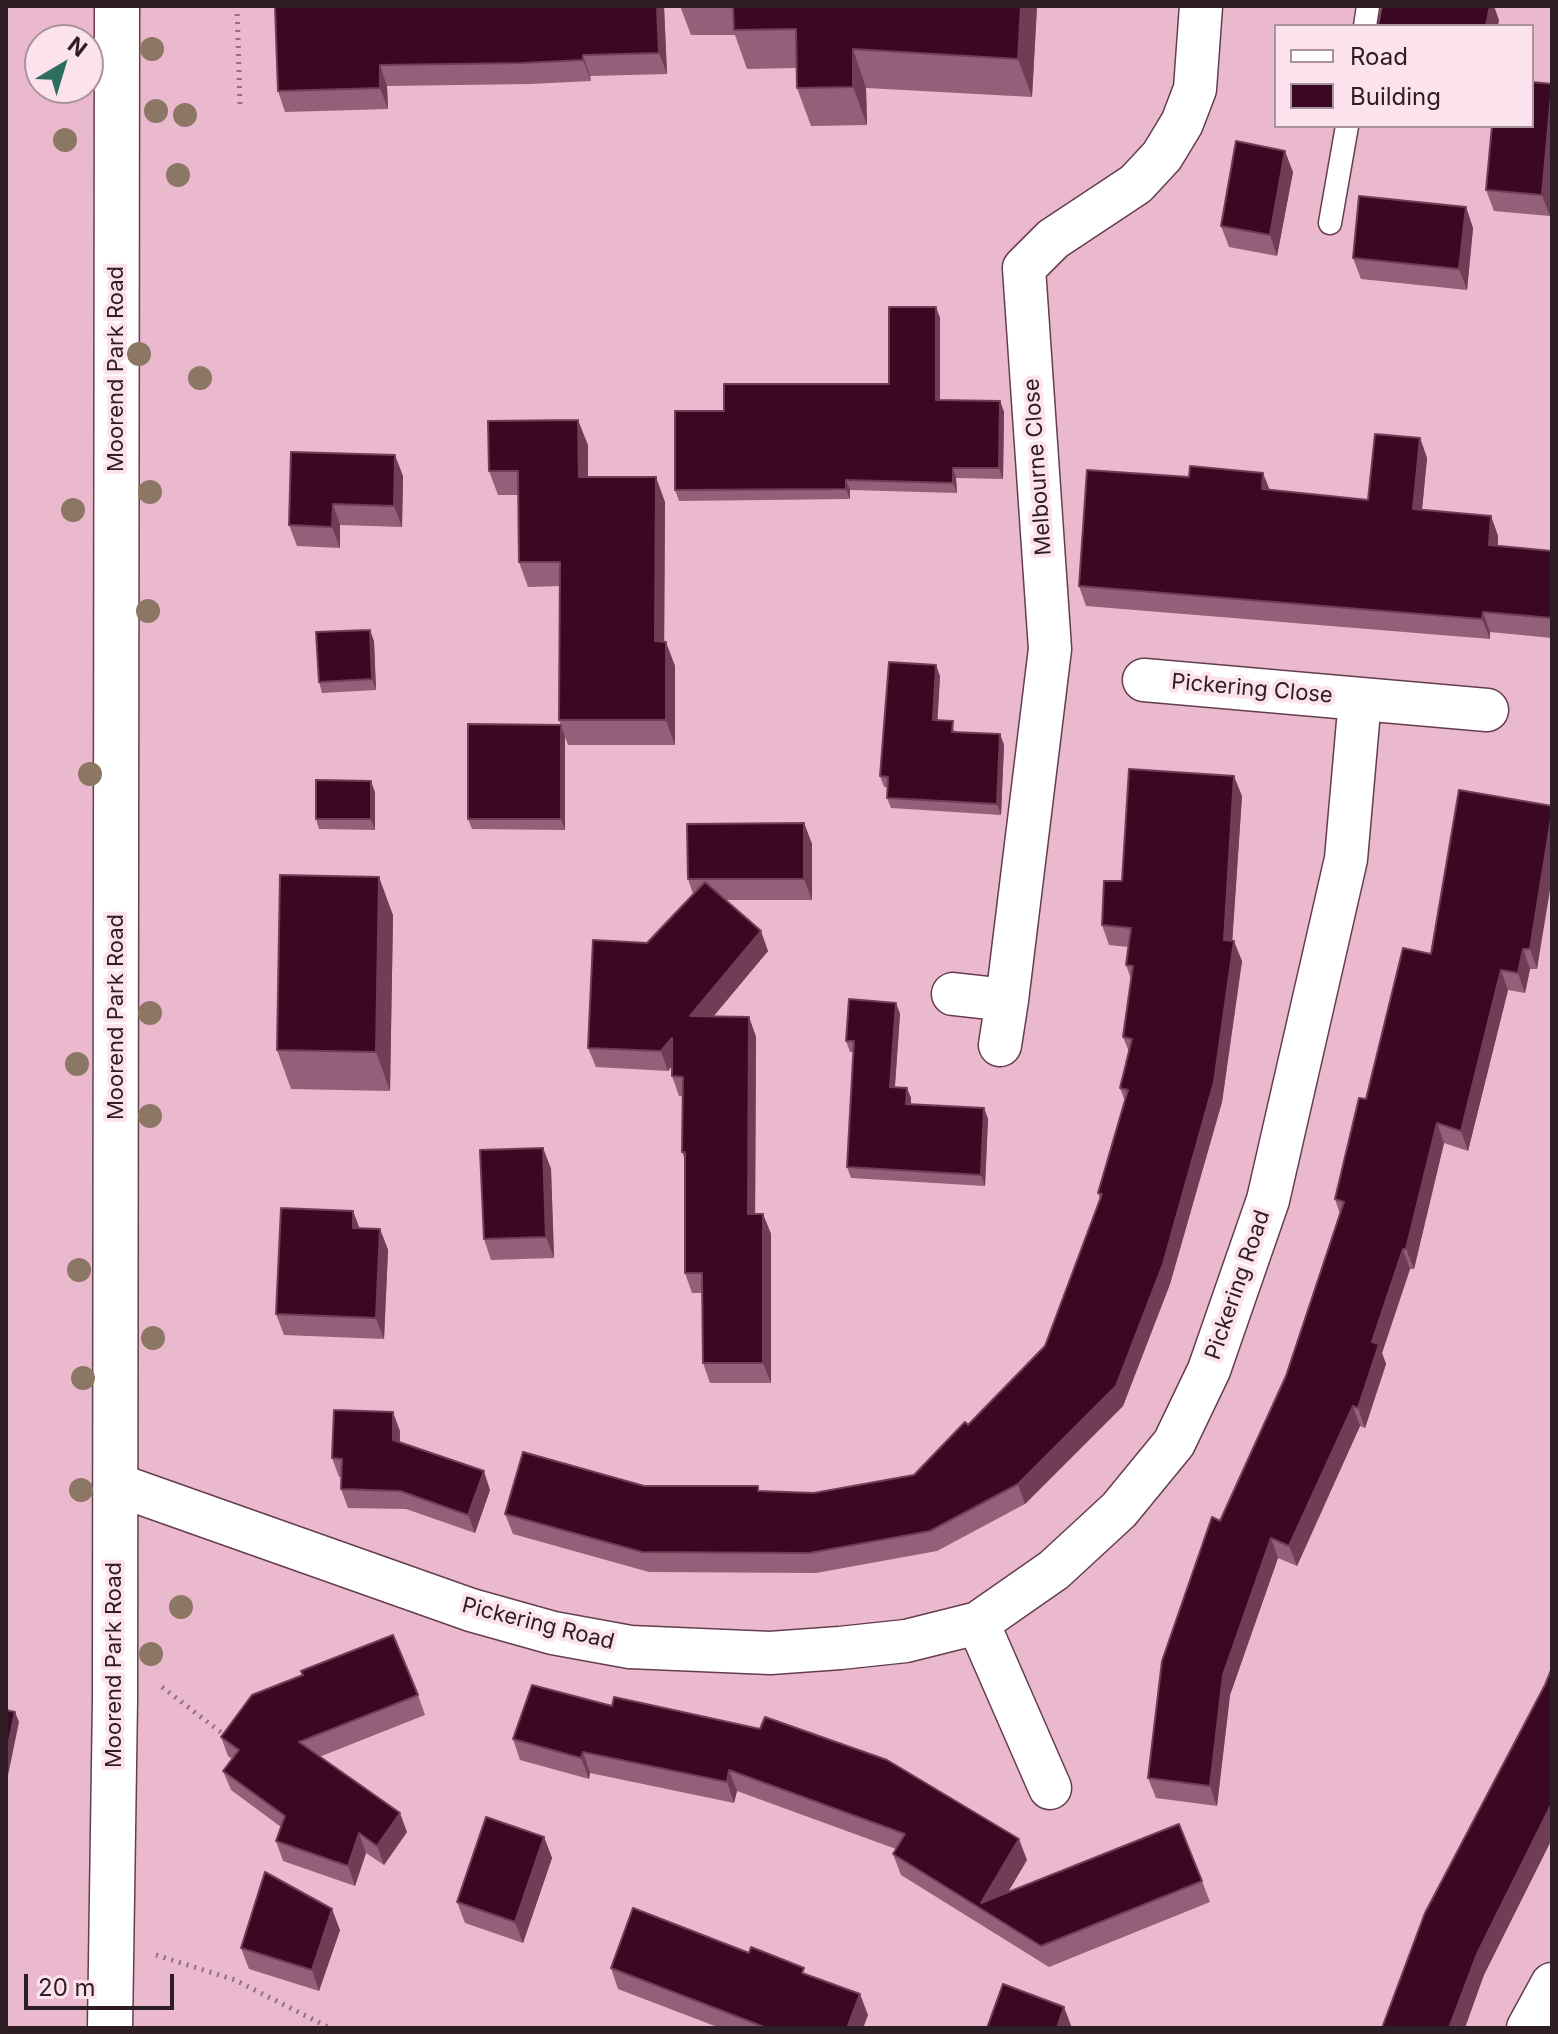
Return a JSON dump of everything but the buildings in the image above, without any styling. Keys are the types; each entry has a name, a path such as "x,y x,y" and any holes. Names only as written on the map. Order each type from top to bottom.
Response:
{"street":[{"name":"Moorend Park Road","path":"110,2028 115,1484 117,6"},
{"name":"Melbourne Close","path":"1000,1045 1050,649 1024,268 1053,239 1136,184 1162,156 1182,123 1195,89 1201,6"},
{"name":"Pickering Close","path":"1144,680 1487,710"},
{"name":"Pickering Close","path":"1346,859 1360,699"},
{"name":"Pickering Road","path":"115,1484 471,1610 553,1633 630,1647 700,1652 812,1650 906,1641 978,1623 1054,1570 1119,1510 1174,1443 1193,1407 1232,1308 1268,1200 1346,859"},
{"path":"953,994 1007,1000"},
{"path":"978,1623 1050,1788"},
{"path":"1528,2028 1552,1984"}],"lane":[{"path":"1330,223 1347,128"}],"path":[{"path":"237,6 240,104"},
{"path":"164,1688 237,1744"},
{"path":"112,1951 167,1956 235,1980 330,2028"}]}
